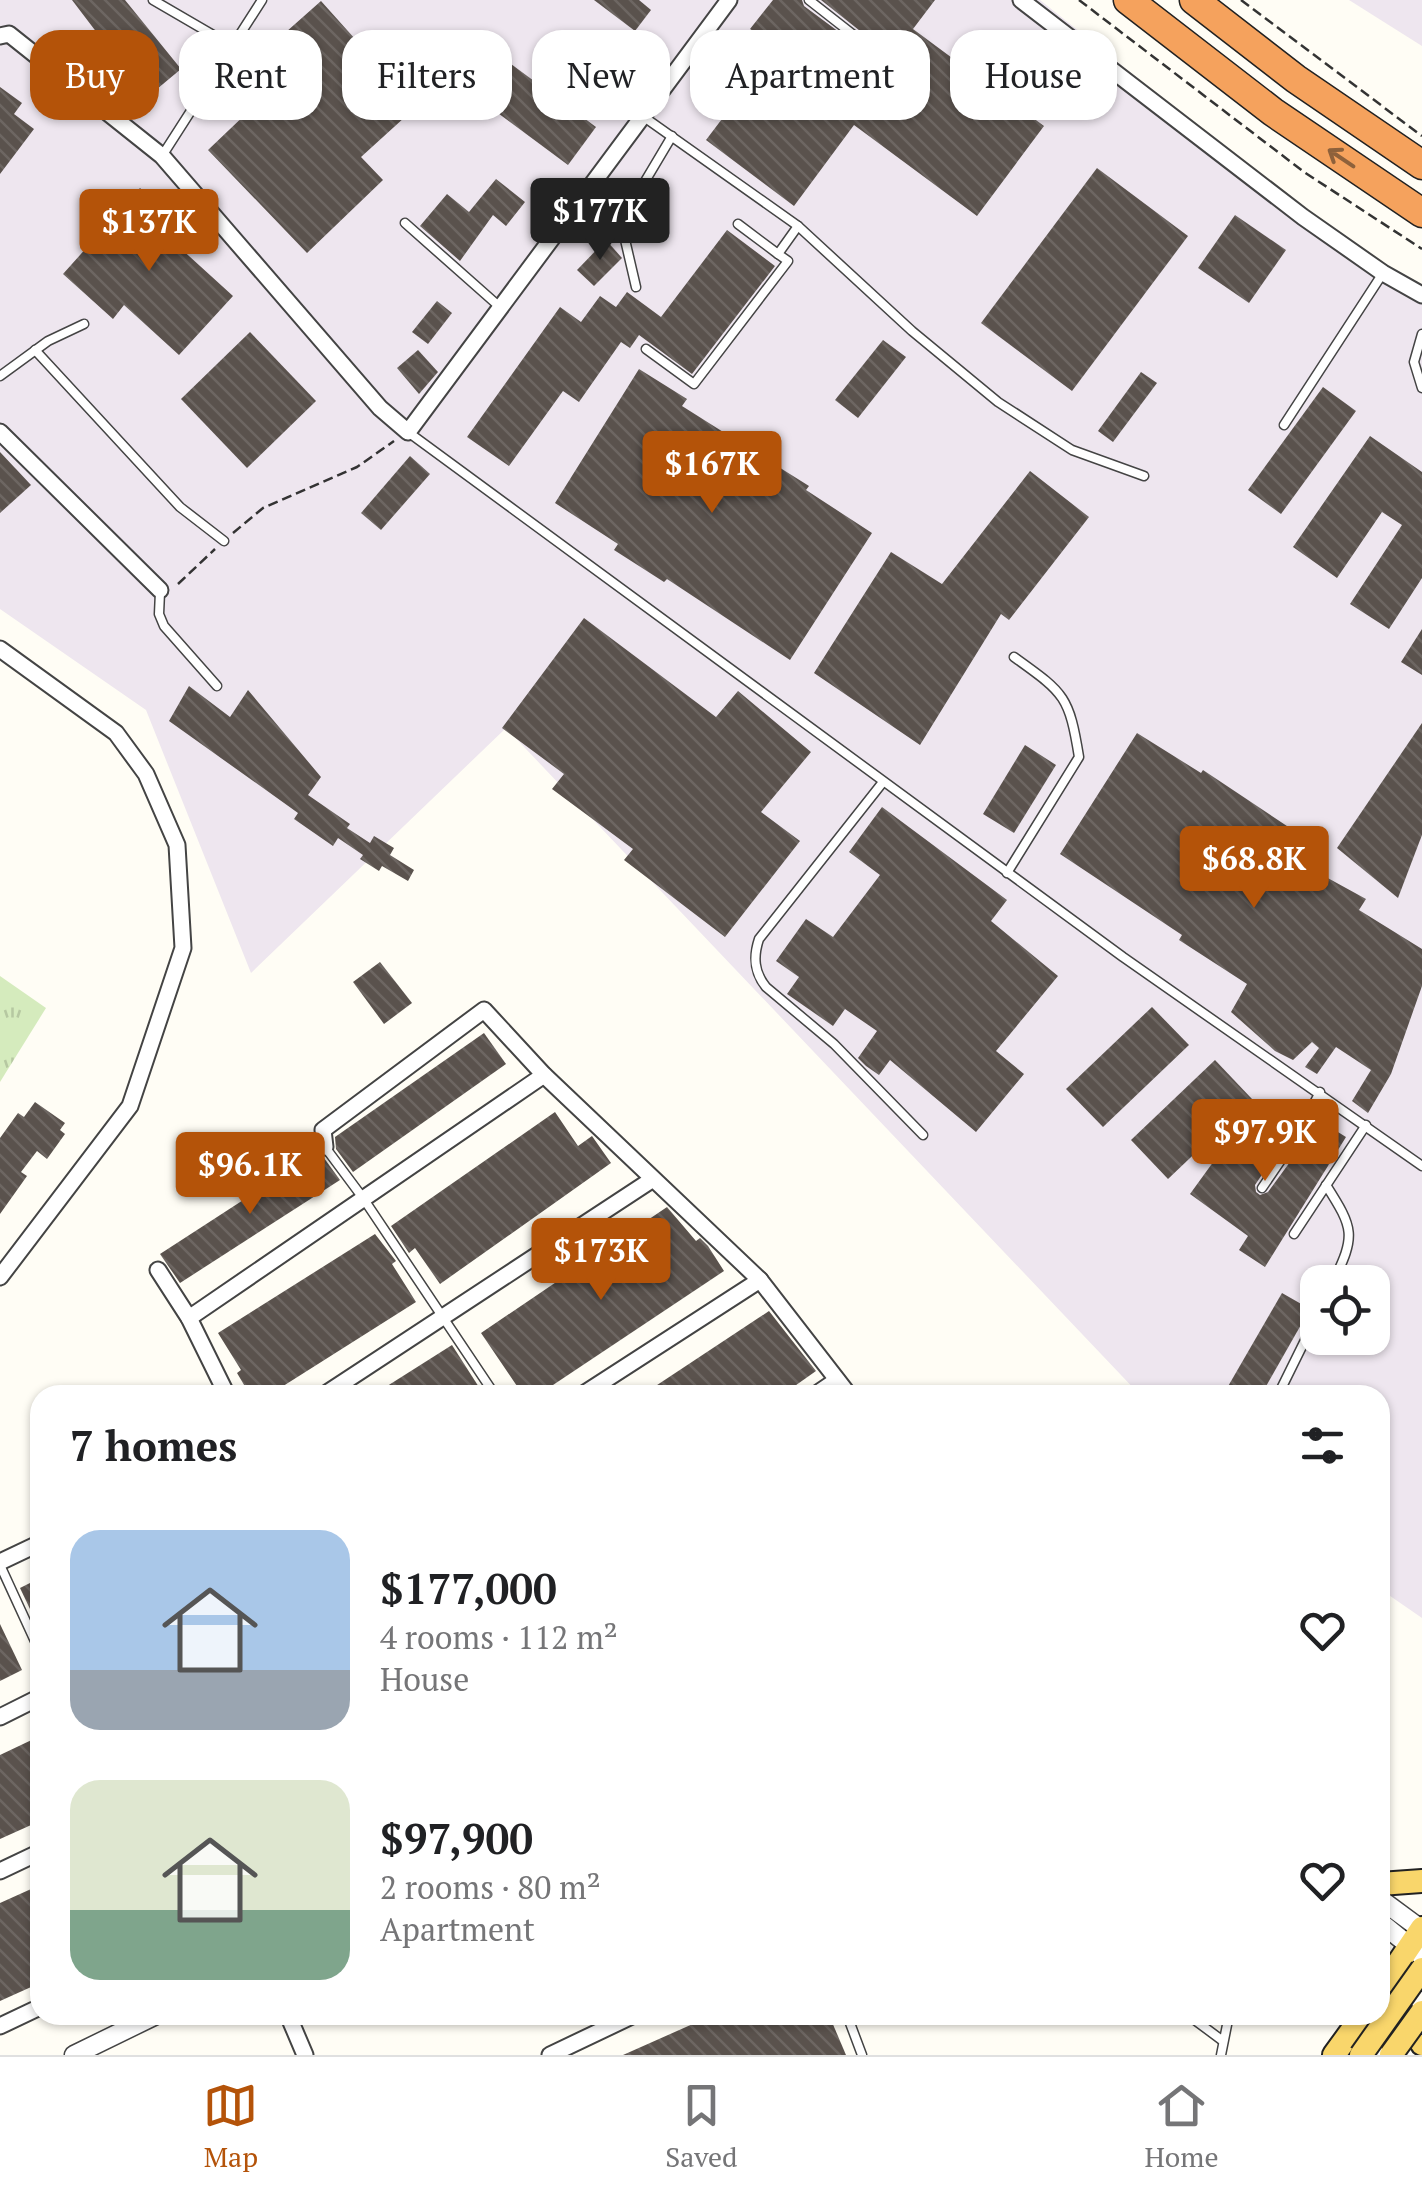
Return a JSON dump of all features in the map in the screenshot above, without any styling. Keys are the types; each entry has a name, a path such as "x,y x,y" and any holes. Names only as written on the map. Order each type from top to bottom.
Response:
{"highway":[{"path":"1128,0 1272,112 1422,213"},
{"path":"1194,0 1296,79 1422,165"}],"main road":[{"path":"1390,1883 1422,1880"},
{"path":"1390,1977 1420,1938"},
{"path":"1390,2015 1422,1970"},
{"path":"1391,2055 1422,2012"},
{"path":"1390,2015 1407,2019 1422,2044 1420,2055"},
{"path":"1334,2055 1355,2025"},
{"path":"1361,2055 1383,2025"}],"street":[{"path":"670,81 729,0"},
{"path":"1021,0 1303,217 1382,273 1422,295"},
{"path":"0,36 9,34 162,156 380,408 408,432 642,120"},
{"path":"0,432 160,590"},
{"path":"0,649 116,733 146,774 177,845 184,948 130,1106 0,1277"},
{"path":"325,1147 323,1130 484,1010 544,1076 760,1280 841,1385"},
{"path":"189,1318 544,1076"},
{"path":"339,1385 652,1179"},
{"path":"158,1270 189,1318 222,1385"},
{"path":"597,1385 760,1280"},
{"path":"830,1385 837,1380"},
{"path":"0,1564 30,1548"},
{"path":"0,1717 30,1702"},
{"path":"0,1870 30,1856"},
{"path":"1390,1909 1420,1938"},
{"path":"1390,1926 1420,1938"},
{"path":"0,2026 30,2012"},
{"path":"74,2055 136,2025"},
{"path":"292,2025 305,2055"},
{"path":"550,2055 580,2048 618,2025"}],"lane":[{"path":"153,0 205,30"},
{"path":"242,30 262,0"},
{"path":"809,0 848,30"},
{"path":"162,156 185,120"},
{"path":"648,120 798,226 912,331 998,402 1072,450 1144,476"},
{"path":"636,287 622,231 625,215 672,136"},
{"path":"406,223 501,308"},
{"path":"646,349 694,384 788,261 738,224"},
{"path":"778,254 798,226"},
{"path":"1284,424 1382,273"},
{"path":"0,376 35,350 84,324"},
{"path":"1422,334 1414,362 1422,388"},
{"path":"35,350 180,507 224,541"},
{"path":"408,432 1124,958 1422,1166"},
{"path":"160,590 159,614 164,626 217,686"},
{"path":"1007,873 1079,757 1072,712 1059,690 1014,656"},
{"path":"883,782 760,939 754,955 760,980 766,987 834,1044 923,1135"},
{"path":"1262,1188 1294,1141 1320,1092"},
{"path":"1294,1234 1366,1125"},
{"path":"325,1147 487,1385"},
{"path":"1326,1185 1350,1223 1341,1265"},
{"path":"1283,1385 1300,1350"},
{"path":"0,1564 30,1630"},
{"path":"851,2025 862,2055"},
{"path":"1202,2025 1222,2040"},
{"path":"1221,2055 1226,2025"}],"path":[{"path":"1078,0 1304,172 1422,250"},
{"path":"1241,0 1422,136"},
{"path":"160,590 170,592 263,508 357,467 408,432"}],"shaded area":[{"path":"0,0 1040,0 1078,30 950,30 950,120 1117,120 1117,62 1340,240 1422,290 1422,1618 1390,1596 1390,1385 1130,1385 506,728 251,973 146,710 0,609"},
{"path":"1349,0 1422,0 1422,46"}],"green space":[{"path":"0,976 46,1008 0,1082"}],"building":[{"path":"72,0 125,0 149,30 95,30"},
{"path":"594,0 639,0 651,10 634,30"},
{"path":"773,0 802,0 804,6 836,30 752,30"},
{"path":"821,0 935,0 913,29 859,30"},
{"path":"321,1 347,30 342,30 342,120 402,120 361,157 383,180 307,253 208,150 239,120 322,120 322,30 288,30"},
{"path":"159,42 179,67 159,87"},
{"path":"930,42 950,56 950,120 1036,120 1044,126 977,216 854,125 794,206 706,140 721,120 930,120"},
{"path":"512,65 532,80 532,120 587,120 596,127 568,165 507,120 512,120"},
{"path":"0,87 22,103 14,114 34,129 0,174"},
{"path":"1097,168 1188,236 1072,391 981,323"},
{"path":"496,179 525,202 506,226 493,215 460,261 420,226 447,194 469,212"},
{"path":"140,188 189,234 178,246 233,296 179,355 124,305 113,319 63,274"},
{"path":"1235,215 1286,250 1249,303 1198,268"},
{"path":"727,230 775,266 692,374 639,335 630,348 621,342 579,402 563,391 509,466 467,437 560,307 581,322 600,296 616,307 627,292 661,317"},
{"path":"606,240 622,258 594,286 577,270"},
{"path":"437,301 452,313 428,344 412,332"},
{"path":"250,332 316,401 247,468 181,399"},
{"path":"883,340 906,357 858,418 835,400"},
{"path":"418,350 438,372 419,394 397,368"},
{"path":"639,369 687,399 682,406 809,486 806,490 872,533 790,660 667,579 664,582 614,550 618,544 555,503"},
{"path":"1141,372 1157,383 1113,442 1098,431"},
{"path":"1323,387 1356,411 1281,514 1248,490"},
{"path":"1370,436 1422,472 1422,578 1389,629 1350,604 1402,525 1382,512 1337,578 1293,547"},
{"path":"0,452 31,485 0,513"},
{"path":"410,456 430,474 381,530 361,513"},
{"path":"1030,471 1089,517 1009,620 1001,614 920,745 814,673 891,552 942,584"},
{"path":"584,618 716,717 738,691 811,752 761,812 800,841 725,937 624,860 633,849 552,789 564,774 502,728"},
{"path":"1422,629 1422,675 1401,662"},
{"path":"189,686 230,717 248,690 321,777 308,795 370,843 374,836 394,848 390,855 414,870 408,881 382,866 379,871 338,838 333,846 294,819 298,813 169,721"},
{"path":"1422,723 1422,835 1398,898 1337,848"},
{"path":"1137,733 1201,773 1203,770 1317,846 1304,865 1366,899 1359,910 1422,949 1422,986 1391,1074 1368,1113 1352,1101 1371,1070 1336,1047 1317,1074 1305,1067 1319,1048 1312,1042 1293,1060 1275,1051 1231,1012 1247,984 1179,940 1182,935 1060,854"},
{"path":"1025,745 1056,765 1014,833 983,814"},
{"path":"882,807 1007,900 991,921 1058,976 996,1051 1024,1074 976,1132 890,1060 879,1075 866,1066 858,1058 877,1031 845,1009 833,1026 787,994 799,977 776,961 806,919 833,937 880,875 849,852"},
{"path":"380,962 412,1003 384,1024 353,982"},
{"path":"1152,1007 1189,1045 1103,1127 1066,1089"},
{"path":"484,1033 506,1064 353,1172 336,1149 335,1137"},
{"path":"1215,1060 1252,1099 1168,1179 1131,1140"},
{"path":"35,1102 65,1123 60,1130 65,1134 47,1159 37,1151 21,1172 27,1176 0,1214 0,1138 18,1113 24,1117"},
{"path":"555,1112 578,1146 592,1136 611,1163 440,1284 415,1248 409,1253 391,1226"},
{"path":"1266,1120 1288,1136 1255,1185 1260,1195 1268,1192 1320,1121 1346,1137 1265,1267 1239,1250 1248,1236 1190,1194 1240,1125 1255,1136"},
{"path":"316,1153 340,1180 180,1283 160,1254"},
{"path":"667,1207 696,1241 700,1238 708,1246 724,1271 553,1385 516,1385 481,1333"},
{"path":"375,1234 396,1261 392,1264 416,1302 285,1385 244,1385 237,1373 241,1370 218,1333"},
{"path":"1282,1293 1300,1303 1300,1327 1267,1385 1229,1385"},
{"path":"769,1311 816,1371 796,1385 657,1385"},
{"path":"452,1345 478,1385 389,1385"},
{"path":"30,1583 30,1609 20,1588"},
{"path":"0,1624 22,1670 0,1681"},
{"path":"30,1741 30,1826 0,1839 0,1755"},
{"path":"30,1890 30,1988 0,2001 0,1903"},
{"path":"690,2025 833,2025 846,2055 623,2055"}]}
